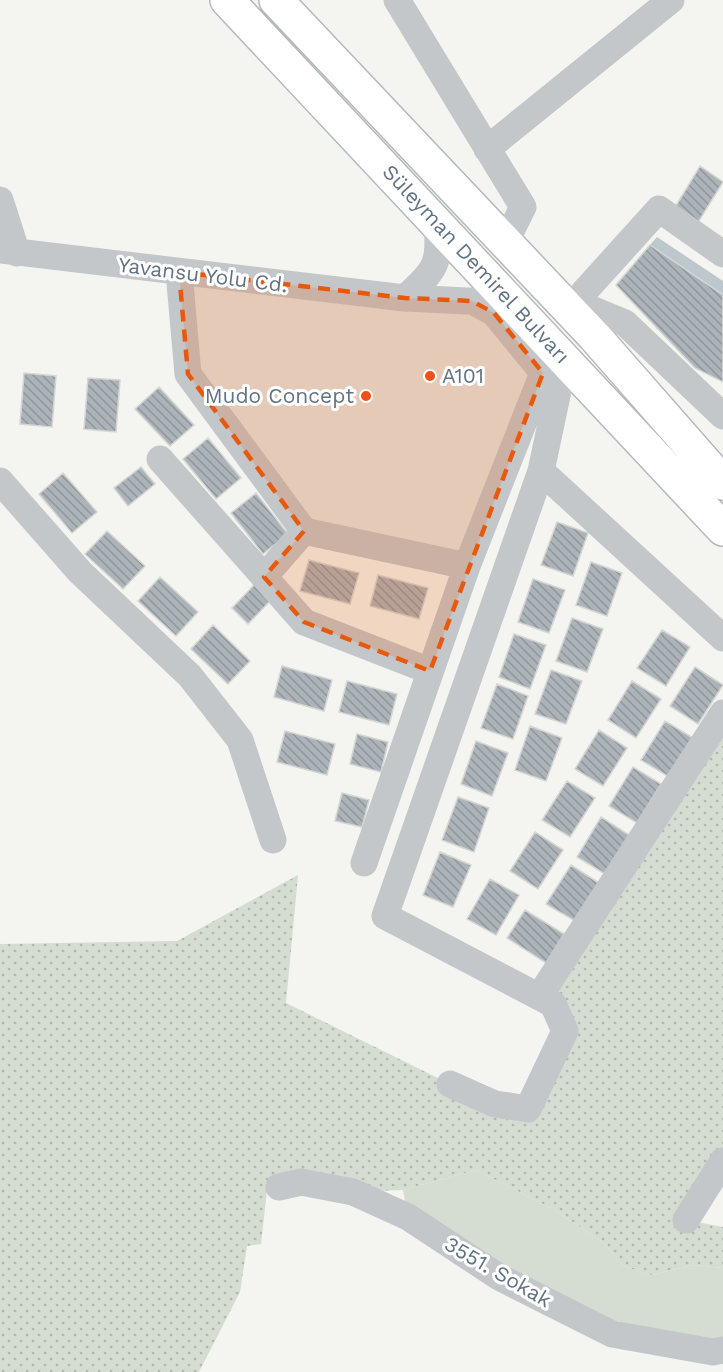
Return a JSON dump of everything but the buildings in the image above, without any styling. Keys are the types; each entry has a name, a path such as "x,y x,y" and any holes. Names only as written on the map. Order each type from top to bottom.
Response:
{"highway":[{"name":"Süleyman Demirel Bulvarı","path":"227,0 723,529"},
{"name":"Süleyman Demirel Bulvarı","path":"276,0 506,241 566,299 723,483"}],"street":[{"path":"397,0 523,207 506,241"},
{"path":"487,149 671,0"},
{"path":"0,200 8,252"},
{"path":"723,254 659,209 566,299 625,322 723,416"},
{"path":"405,298 425,280 440,254 437,222"},
{"name":"Yavansu Yolu Cd.","path":"8,252 405,298 513,303"},
{"path":"179,272 188,374 304,531 467,566"},
{"path":"450,1084 495,1104 528,1109 565,1031 553,1004 385,916 541,471 558,391 494,313 472,301"},
{"path":"364,863 467,566 543,373"},
{"path":"160,459 304,622 430,671"},
{"path":"541,471 723,638"},
{"path":"0,481 80,572 190,676 240,740 273,840"},
{"path":"264,577 304,531"},
{"path":"539,997 723,713"},
{"path":"686,1220 723,1161"},
{"name":"3551. Sokak","path":"279,1187 301,1182 353,1192 408,1217 499,1277 612,1334 713,1352 723,1350"}],"highlighted area":[{"path":"179,272 405,298 472,301 494,313 543,373 430,671 304,622 264,577 304,531 188,374"}],"shaded area":[{"path":"657,237 723,281 723,295 650,245"},
{"path":"179,272 472,301 543,373 467,566 304,531 188,374"},
{"path":"723,713 723,1161 686,1220 723,1227 723,1268 693,1265 651,1275 623,1266 604,1243 551,1208 476,1170 403,1190 353,1192 268,1182 261,1244 247,1246 240,1292 199,1372 0,1372 0,944 177,941 298,875 286,1003 450,1084 527,1109 565,1031 539,997"},
{"path":"476,1170 551,1208 604,1243 623,1266 651,1275 693,1265 723,1268 723,1350 648,1341 408,1217 403,1190"}],"place":[{"name":"A101","path":"430,376"},
{"name":"Mudo Concept","path":"366,396"}]}
